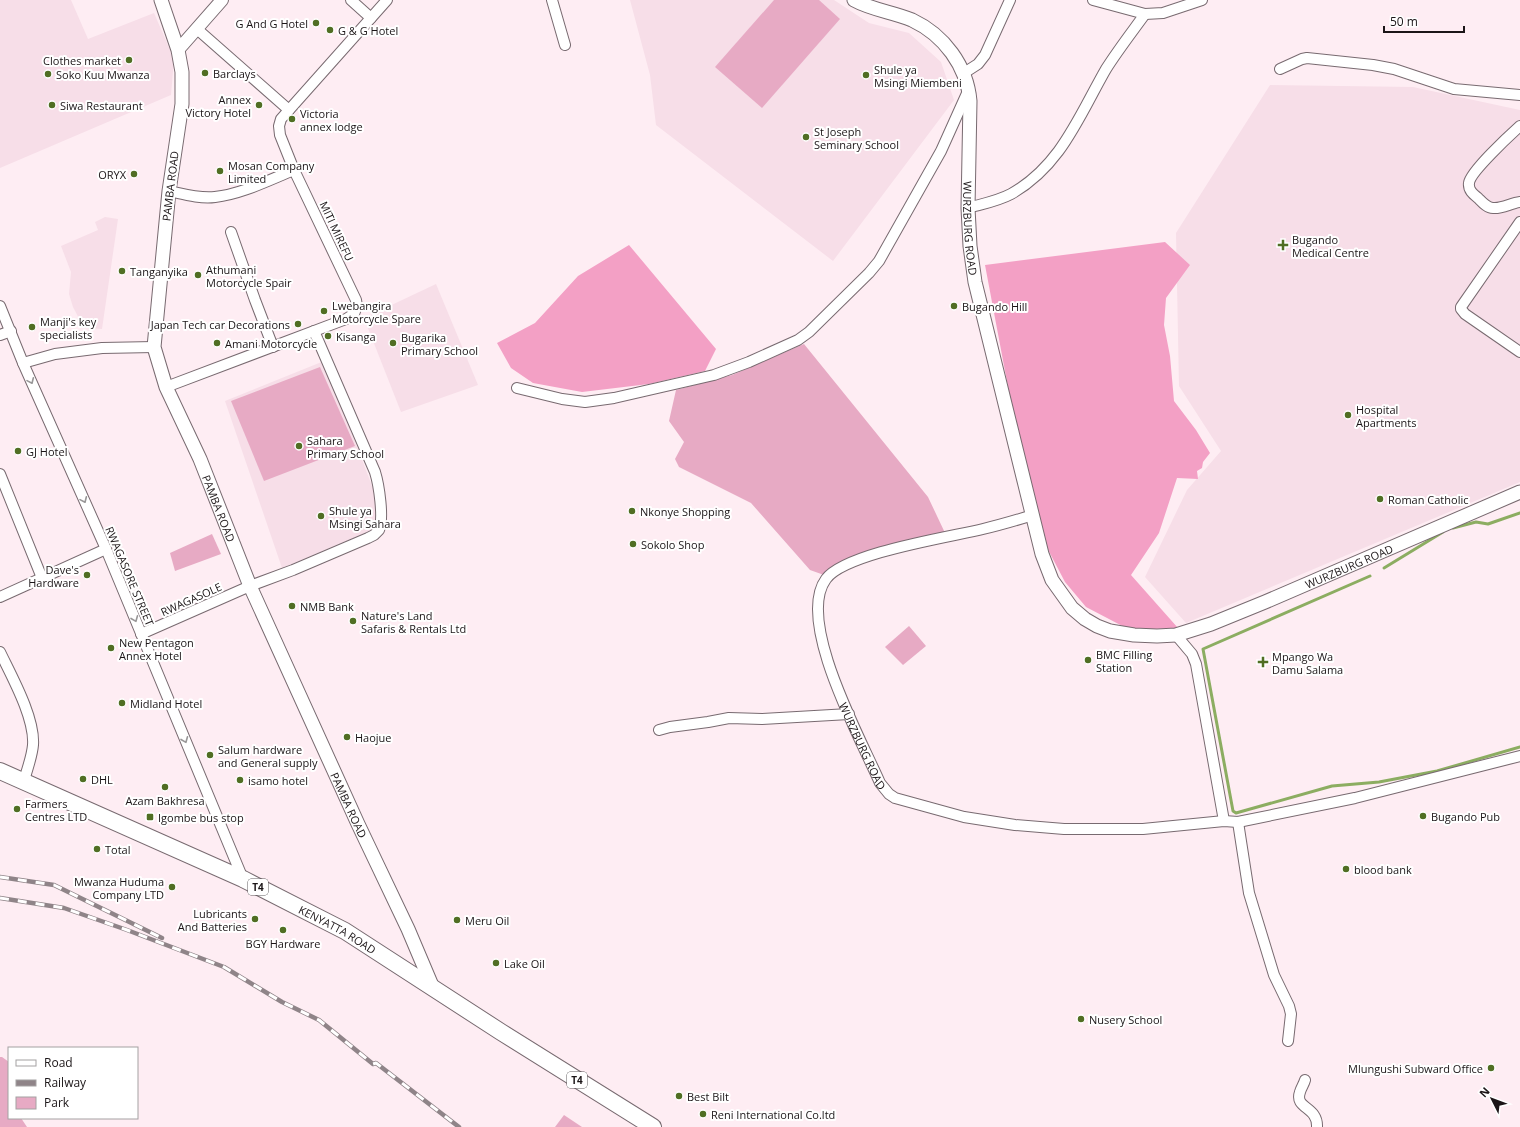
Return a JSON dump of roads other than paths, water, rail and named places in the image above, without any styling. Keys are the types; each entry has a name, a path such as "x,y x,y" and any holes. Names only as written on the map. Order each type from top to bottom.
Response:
{"highway":[{"name":"KENYATTA ROAD","path":"0,771 243,879 345,931 652,1127"}],"main road":[{"name":"PAMBA ROAD","path":"161,0 178,50 182,72 182,104 169,191 154,347 166,387 200,459 250,586 358,824 408,929 433,988"},
{"name":"WURZBURG ROAD","path":"854,0 864,6 911,20 932,32 956,58 964,73 969,90 968,208 970,246 975,282 1042,554 1052,580 1072,608 1091,622 1110,630 1134,635 1176,635 1211,624 1266,602 1520,492"}],"street":[{"path":"178,50 222,0"},
{"path":"351,0 371,18"},
{"name":"MITI MIREFU","path":"166,387 314,332 354,314 357,306 356,300 294,170 280,135 279,126 281,119 387,0"},
{"path":"552,0 565,45"},
{"path":"964,73 978,64 985,55 1010,0"},
{"path":"1093,0 1145,14 1163,13 1202,0"},
{"path":"968,208 1010,195 1029,181 1059,153 1107,68 1145,14"},
{"path":"197,29 289,110"},
{"path":"1280,69 1307,58 1373,65 1394,69 1454,89 1520,95"},
{"path":"517,388 562,399 585,402 614,398 692,381 731,370 793,342 809,332 869,273 878,261 942,151 969,90"},
{"path":"1520,126 1483,163 1471,177 1468,184 1472,193 1490,208 1498,208 1520,202"},
{"path":"169,191 215,197 251,187 294,170"},
{"path":"1520,222 1461,309 1465,314 1520,352"},
{"path":"232,232 254,300 273,347"},
{"name":"RWAGASORE STREET","path":"0,306 23,363 106,549 243,879"},
{"path":"0,335 11,331"},
{"name":"RWAGASOLE","path":"142,634 250,586 293,570 368,538 378,532 380,527 379,489 375,472 314,332"},
{"path":"23,363 55,354 102,348 154,347"},
{"path":"0,474 42,578"},
{"name":"WURZBURG ROAD","path":"1033,515 983,530 949,536 870,556 844,566 834,572 822,585 818,611 820,628 829,668 880,783 885,790 896,798 986,822 1064,829 1143,829 1224,821 1238,822 1355,798 1520,756"},
{"path":"0,597 106,549"},
{"path":"1176,635 1192,654 1196,664 1224,821"},
{"path":"0,652 27,711 32,728 33,744 24,781"},
{"path":"659,730 729,718 762,719 849,714"},
{"path":"1238,822 1249,893 1274,975 1289,1006 1291,1014 1288,1041"},
{"path":"1305,1080 1300,1092 1300,1103 1313,1113 1317,1120 1317,1127"}],"waterway":[{"path":"1453,528 1476,522 1488,524 1520,513"},
{"path":"1384,568 1443,532"},
{"path":"1370,576 1203,649 1233,811 1236,813 1332,786 1379,782 1437,771 1520,747"}],"railway":[{"path":"0,877 54,885 162,938"},
{"path":"0,898 64,908 224,967 282,1002 319,1020 373,1064 376,1063 459,1127"}],"place":[{"name":"G And G Hotel","path":"316,23"},
{"name":"G & G Hotel","path":"330,30"},
{"name":"Clothes market","path":"129,60"},
{"name":"Barclays","path":"205,73"},
{"name":"Soko Kuu Mwanza","path":"48,74"},
{"name":"Shule ya Msingi Miembeni","path":"866,75"},
{"name":"Siwa Restaurant","path":"52,105"},
{"name":"Annex Victory Hotel","path":"259,105"},
{"name":"Victoria annex lodge","path":"292,119"},
{"name":"St Joseph Seminary School","path":"806,137"},
{"name":"Mosan Company Limited","path":"220,171"},
{"name":"ORYX","path":"134,174"},
{"name":"Bugando Medical Centre","path":"1283,245"},
{"name":"Tanganyika","path":"122,271"},
{"name":"Athumani Motorcycle Spair","path":"198,275"},
{"name":"Bugando Hill","path":"954,306"},
{"name":"Lwebangira Motorcycle Spare","path":"324,311"},
{"name":"Japan Tech car Decorations","path":"298,324"},
{"name":"Manji's key specialists","path":"32,327"},
{"name":"Kisanga","path":"328,336"},
{"name":"Amani Motorcycle","path":"217,343"},
{"name":"Bugarika Primary School","path":"393,343"},
{"name":"Hospital Apartments","path":"1348,415"},
{"name":"Sahara Primary School","path":"299,446"},
{"name":"GJ Hotel","path":"18,451"},
{"name":"Roman Catholic","path":"1380,499"},
{"name":"Nkonye Shopping","path":"632,511"},
{"name":"Shule ya Msingi Sahara","path":"321,516"},
{"name":"Sokolo Shop","path":"633,544"},
{"name":"Dave's Hardware","path":"87,575"},
{"name":"NMB Bank","path":"292,606"},
{"name":"Nature's Land Safaris & Rentals Ltd","path":"353,621"},
{"name":"New Pentagon Annex Hotel","path":"111,648"},
{"name":"BMC Filling Station","path":"1088,660"},
{"name":"Mpango Wa Damu Salama","path":"1263,662"},
{"name":"Midland Hotel","path":"122,703"},
{"name":"Haojue","path":"347,737"},
{"name":"Salum hardware and General supply","path":"210,755"},
{"name":"DHL","path":"83,779"},
{"name":"isamo hotel","path":"240,780"},
{"name":"Azam Bakhresa","path":"165,787"},
{"name":"Farmers Centres LTD","path":"17,809"},
{"name":"Bugando Pub","path":"1423,816"},
{"name":"Igombe bus stop","path":"150,817"},
{"name":"Total","path":"97,849"},
{"name":"blood bank","path":"1346,869"},
{"name":"Mwanza Huduma Company LTD","path":"172,887"},
{"name":"Lubricants And Batteries","path":"255,919"},
{"name":"Meru Oil","path":"457,920"},
{"name":"BGY Hardware","path":"283,930"},
{"name":"Lake Oil","path":"496,963"},
{"name":"Nusery School","path":"1081,1019"},
{"name":"Mlungushi Subward Office","path":"1491,1068"},
{"name":"Best Bilt","path":"679,1096"},
{"name":"Reni International Co.ltd","path":"703,1114"}]}
